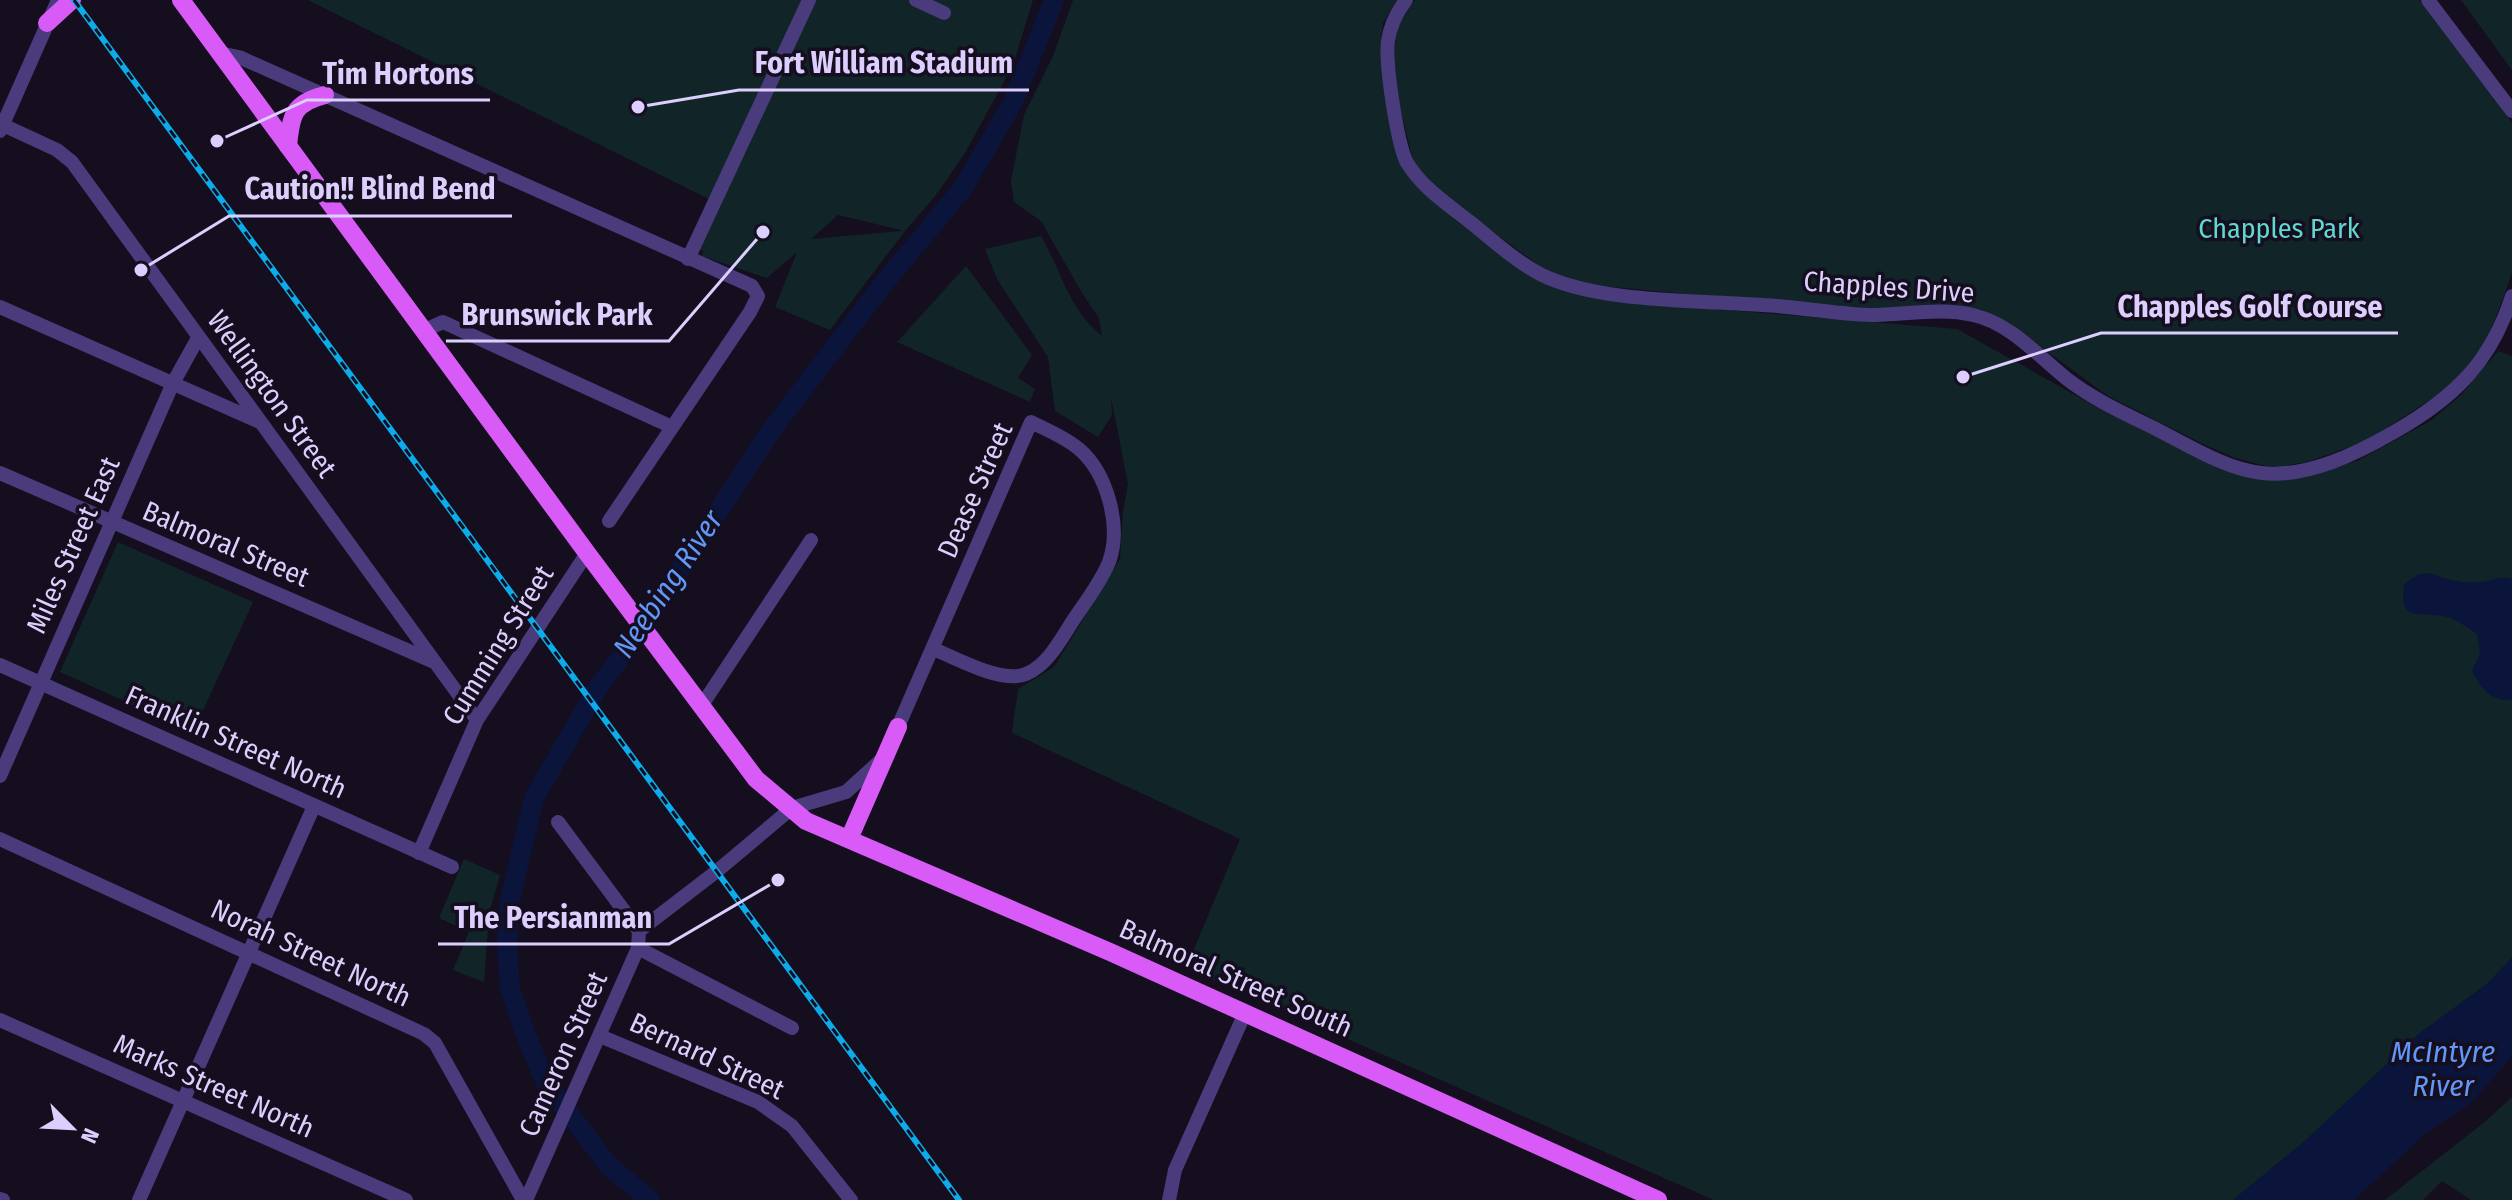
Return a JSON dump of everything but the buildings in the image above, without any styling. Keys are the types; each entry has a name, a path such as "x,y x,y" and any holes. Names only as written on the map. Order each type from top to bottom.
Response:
{"main road":[{"path":"47,23 72,0"},
{"name":"Balmoral Street South","path":"181,1 756,779 806,821 1245,1013 1651,1199"},
{"path":"288,146 297,107 306,100 325,95"},
{"path":"849,839 898,727"}],"street":[{"path":"2,129 58,0"},
{"path":"688,259 809,0"},
{"path":"916,0 944,13"},
{"name":"Chapples Drive","path":"1406,0 1390,30 1388,57 1406,161 1414,175 1436,196 1540,274 1577,287 1658,298 1869,315 1960,312 1976,315 1995,322 2067,379 2100,400 2244,469 2280,473 2308,468 2364,448 2411,422 2441,402 2469,377 2491,345 2512,296"},
{"path":"2428,0 2512,111"},
{"path":"219,53 239,57 752,286 758,296 750,312 609,521"},
{"name":"Wellington Street","path":"2,129 57,150 72,162 477,720"},
{"path":"0,307 264,423"},
{"path":"423,331 443,322 672,427"},
{"name":"Miles Street East","path":"0,776 173,383 198,338"},
{"name":"Dease Street","path":"792,808 846,792 877,766 933,649 1031,422 1065,438 1081,450 1094,467 1105,488 1110,509 1113,533 1109,561 1096,586 1046,659 1026,674 993,674 933,649"},
{"name":"Balmoral Street","path":"0,473 432,661"},
{"path":"702,705 811,540"},
{"name":"Cumming Street","path":"419,853 477,720 587,553"},
{"name":"Franklin Street North","path":"0,665 452,867"},
{"path":"139,1200 314,806"},
{"path":"558,822 639,931 792,808"},
{"name":"Norah Street North","path":"0,839 424,1034 435,1043 524,1200"},
{"name":"Cameron Street","path":"524,1200 638,948 639,931"},
{"path":"638,948 792,1028"},
{"path":"1169,1200 1175,1170 1245,1013"},
{"name":"Marks Street North","path":"0,1020 406,1200"},
{"name":"Bernard Street","path":"600,1036 758,1102 792,1126 851,1200"}],"green space":[{"path":"308,0 1033,0 1013,65 965,153 936,195 830,330 775,307 797,252 767,278 702,256 703,251 699,250 721,205","holes":["838,215 902,231 811,239"]},
{"path":"1073,0 1397,0 1383,23 1381,39 1382,61 1403,168 1422,192 1534,277 1678,306 1957,329 2109,414 2229,470 2321,470 2357,461 2432,420 2462,394 2498,351 2512,356 2512,958 2487,984 2420,1033 2305,1141 2233,1200 1714,1200 1186,968 1240,839 1012,733 1018,689 1054,667 1120,559 1128,484 1111,397 1112,415 1098,437 1055,411 1048,357 997,279 985,249 1041,236 1073,302 1102,336 1099,318 1041,221 1014,202 1011,181 1024,115 1053,56"},
{"name":"Chapples Park","path":"1415,0 2419,0 2512,122 2512,272 2487,340 2449,388 2366,441 2310,461 2267,466 2235,458 2108,396 2008,323 1981,309 1892,309 1773,302 1613,287 1579,282 1555,274 1440,193 1413,161 1398,98 1394,55 1397,27"},
{"path":"2461,0 2512,0 2512,70"},
{"path":"966,266 1032,355 1018,378 1035,389 1030,402 897,342"},
{"path":"118,542 253,602 193,732 60,672"},
{"path":"464,859 500,875 489,913 484,982 453,970 469,932 439,918"},
{"path":"2512,1097 2512,1200 2471,1200 2442,1181 2423,1200 2385,1200 2486,1121"}],"water":[{"path":"2430,573 2467,582 2512,579 2512,700 2492,696 2472,671 2480,653 2477,634 2447,617 2407,610 2404,584 2419,574"},
{"name":"McIntyre River","path":"2512,958 2512,1057 2471,1103 2428,1132 2354,1200 2233,1200 2305,1141 2420,1033 2487,984"}],"waterway":[{"name":"Neebing River","path":"650,1200 609,1166 546,1083 510,988 507,942 510,900 534,798 599,686 641,630 770,432 884,283 963,188 1013,102 1054,0"}],"railway":[{"path":"74,0 959,1200"}],"place":[{"name":"Fort William Stadium","path":"638,107"},
{"name":"Tim Hortons","path":"217,141"},
{"name":"Brunswick Park","path":"763,232"},
{"name":"Caution!! Blind Bend","path":"141,270"},
{"name":"Chapples Golf Course","path":"1963,377"},
{"name":"The Persianman","path":"778,880"}]}
